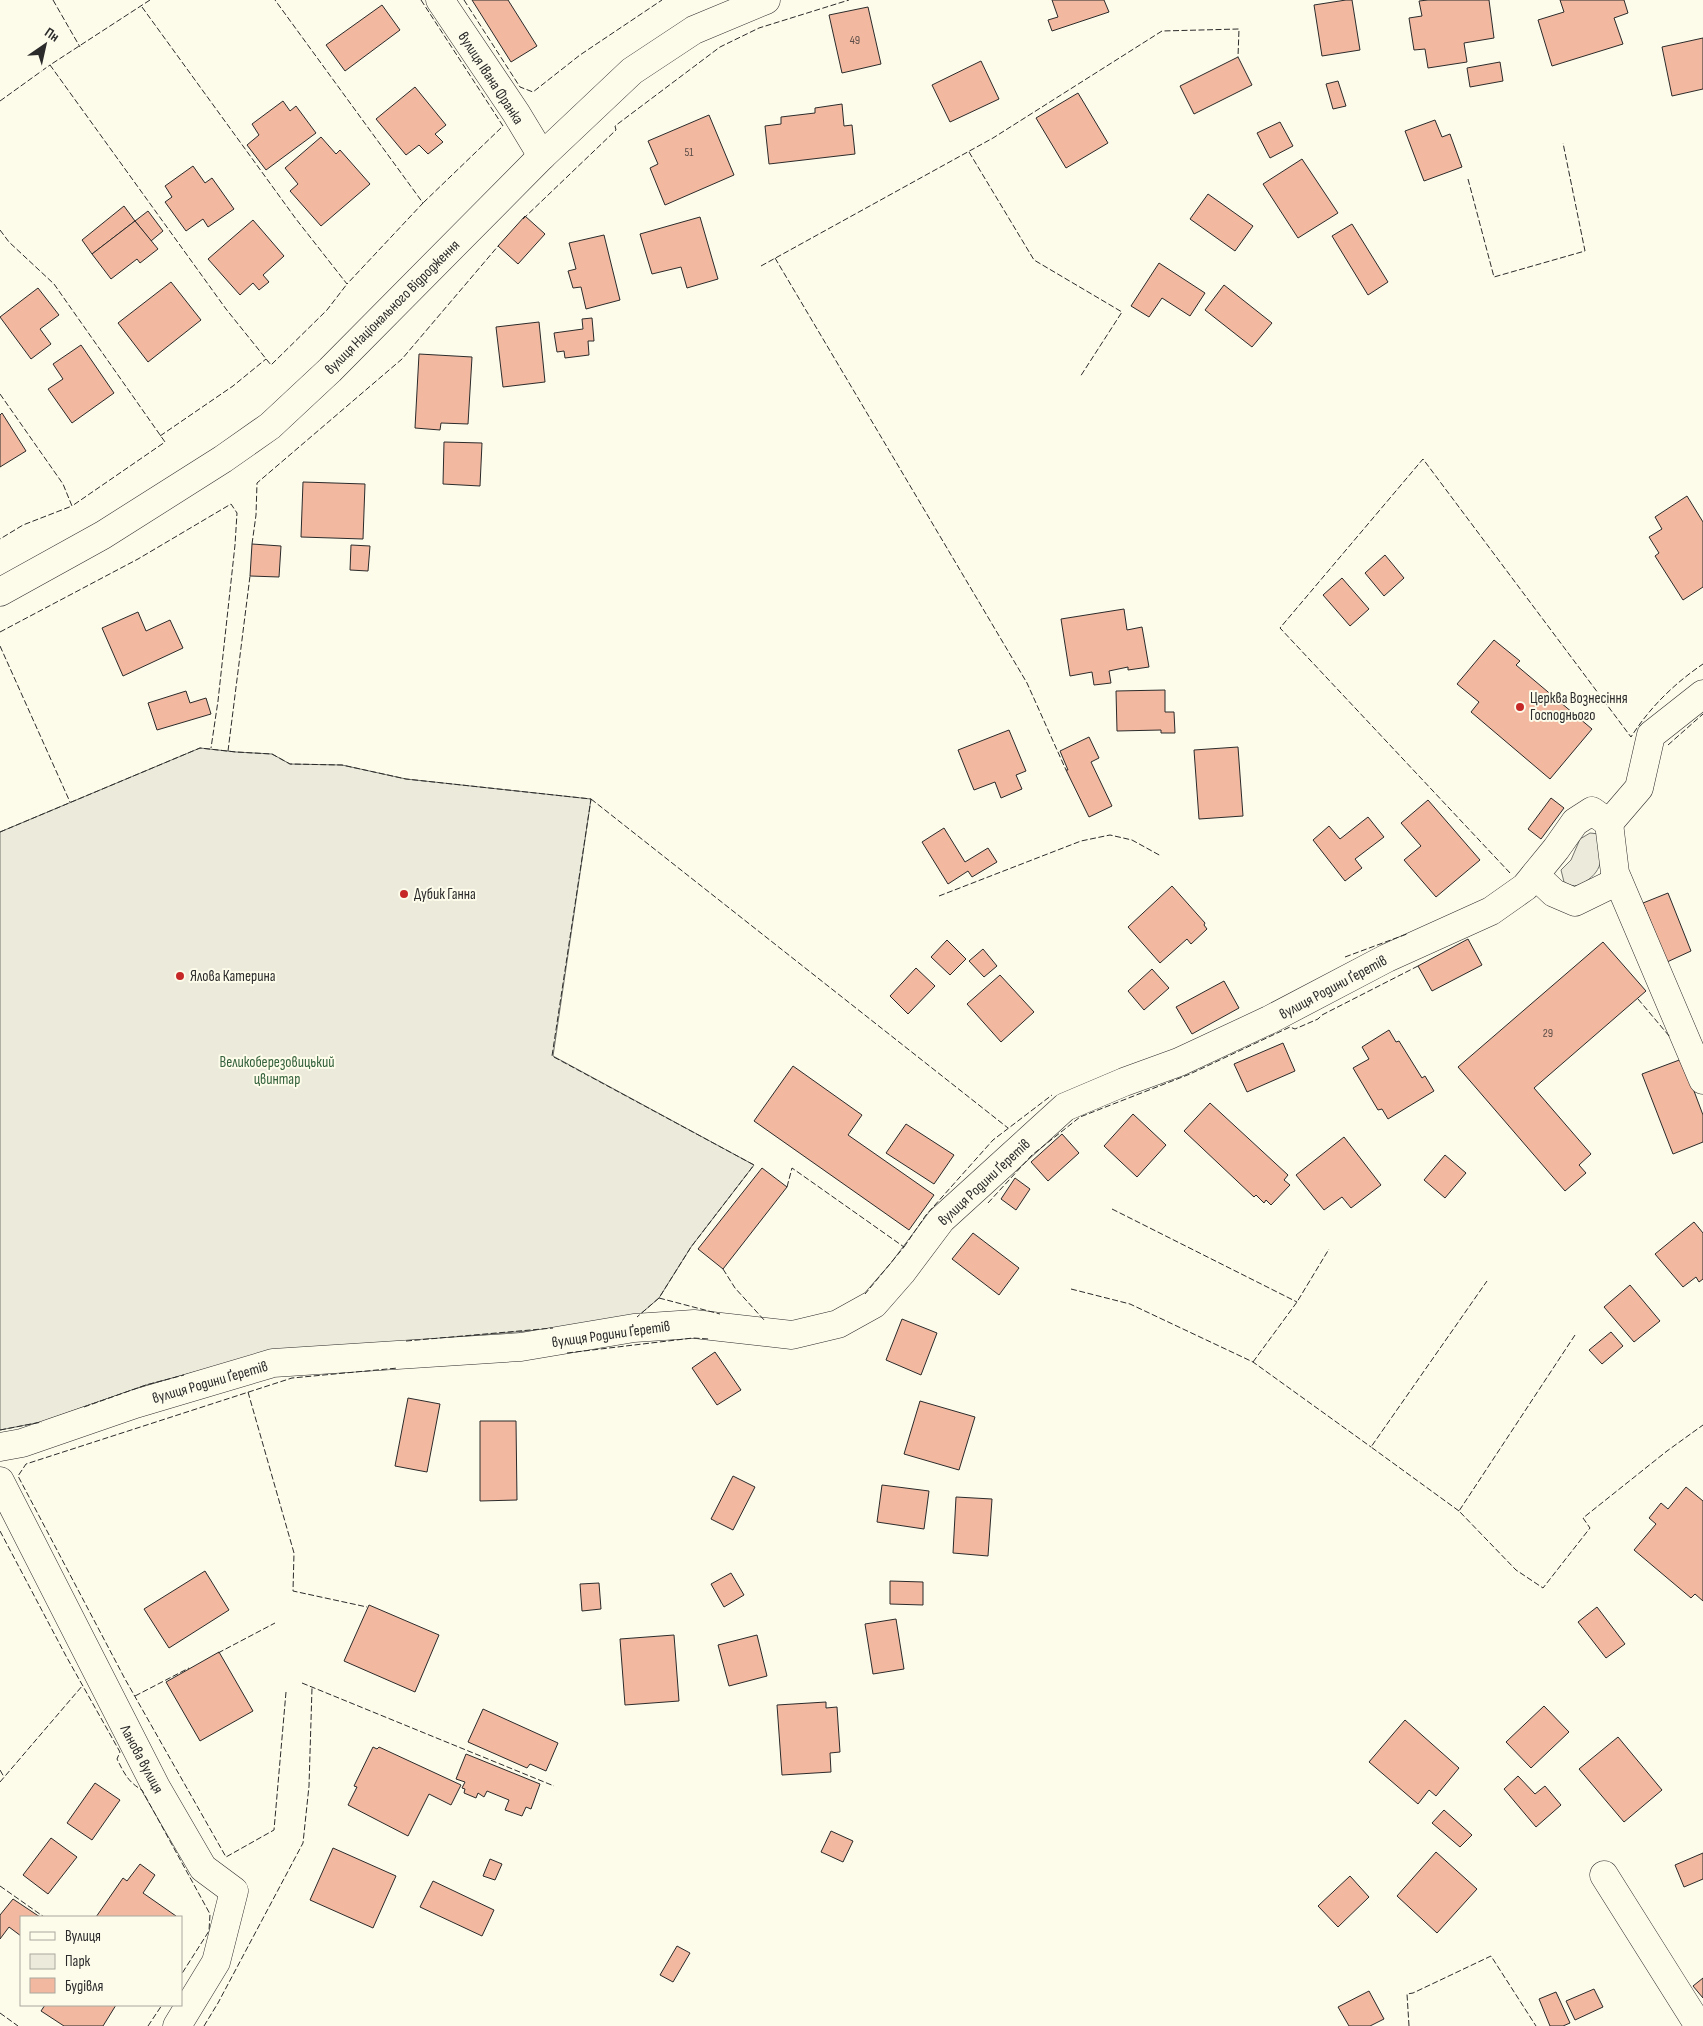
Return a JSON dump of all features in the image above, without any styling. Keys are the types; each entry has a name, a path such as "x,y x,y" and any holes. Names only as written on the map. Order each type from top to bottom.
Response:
{"street":[{"name":"вулиця Івана Франка","path":"440,0 516,113 542,156"},
{"name":"вулиця Національного Відродження","path":"0,592 103,535 224,459 270,426 330,370 542,156 632,71 694,30 766,0"},
{"path":"1703,694 1651,734 1639,788 1608,823 1618,881 1703,1080"},
{"name":"вулиця Родини Ґеретів","path":"0,1447 22,1443 143,1401 273,1363 522,1347 654,1326 694,1324 792,1335 838,1324 874,1304 902,1272 941,1220 1065,1107 1124,1082 1179,1062 1270,1020 1386,958 1491,911 1525,887 1575,822 1592,812 1608,823"},
{"path":"1535,875 1554,893 1576,902 1618,881"},
{"name":"Ланова вулиця","path":"0,1481 156,1787 203,1868 234,1891 216,1962 177,2026"},
{"path":"1604,1875 1699,2026"}],"green space":[{"name":"Великоберезовицький цвинтар","path":"200,748 272,754 290,764 342,765 406,779 591,799 553,1056 754,1165 691,1247 659,1298 637,1317 575,1327 289,1351 251,1357 146,1385 41,1422 0,1430 0,832"},
{"path":"1590,833 1599,834 1601,861 1599,867 1585,882 1577,886 1570,885 1564,882 1561,870 1571,860 1580,839"}],"building":[{"path":"472,0 508,0 537,46 511,62"},
{"path":"1052,0 1104,0 1109,12 1052,31 1048,20 1058,17"},
{"path":"1352,0 1360,50 1322,56 1314,5"},
{"path":"1489,0 1494,38 1464,43 1467,62 1428,68 1425,49 1414,50 1409,18 1422,16 1419,1"},
{"path":"1560,0 1624,0 1628,13 1614,18 1623,44 1552,66 1538,20 1564,12"},
{"path":"382,5 400,30 345,71 326,45"},
{"path":"868,7 881,64 842,73 829,15"},
{"path":"1703,38 1703,89 1672,96 1662,47"},
{"path":"1238,57 1252,85 1194,114 1180,86"},
{"path":"981,61 999,99 950,122 932,85"},
{"path":"1500,62 1503,81 1470,87 1467,68"},
{"path":"1338,81 1346,106 1333,109 1326,84"},
{"path":"415,87 446,125 435,134 443,142 428,154 419,145 406,155 376,119"},
{"path":"1078,93 1108,143 1066,168 1036,118"},
{"path":"283,101 290,111 296,106 316,133 266,170 247,145 259,135 252,124"},
{"path":"842,104 844,126 852,125 855,154 769,164 765,126 781,124 781,117 815,113 815,108"},
{"path":"709,115 734,175 665,205 650,168 658,164 648,141"},
{"path":"1435,120 1442,137 1450,134 1462,167 1424,181 1405,131"},
{"path":"1280,122 1293,146 1270,158 1257,133"},
{"path":"321,137 336,154 340,150 370,184 321,226 290,191 298,184 285,168"},
{"path":"1302,159 1338,213 1298,238 1263,184"},
{"path":"193,166 205,183 212,178 234,209 208,227 203,219 186,231 165,202 172,197 165,186"},
{"path":"1208,194 1253,226 1235,251 1190,219"},
{"path":"124,206 135,221 92,254 82,240"},
{"path":"148,211 163,231 151,241 135,221"},
{"path":"525,216 545,234 518,264 498,246"},
{"path":"700,217 718,279 687,288 681,267 652,274 640,234"},
{"path":"253,220 284,256 263,275 269,282 259,290 253,283 240,295 208,259"},
{"path":"135,221 158,249 140,263 137,259 111,279 92,254"},
{"path":"1352,224 1388,282 1368,295 1332,236"},
{"path":"604,235 620,300 586,309 581,287 573,288 568,271 576,269 569,243"},
{"path":"1159,263 1205,293 1190,316 1162,298 1149,317 1131,306"},
{"path":"171,282 201,320 148,362 118,323"},
{"path":"1224,285 1272,323 1252,347 1205,310"},
{"path":"38,288 59,315 40,329 51,344 31,359 0,317"},
{"path":"592,318 594,341 588,341 589,355 565,358 564,351 557,352 554,333 583,329 582,319"},
{"path":"539,322 545,382 503,387 496,327"},
{"path":"81,345 114,393 72,423 48,389 63,379 53,364"},
{"path":"419,354 472,357 468,424 441,423 440,430 415,428"},
{"path":"2,413 26,451 0,467 0,415"},
{"path":"444,442 482,443 480,486 443,484"},
{"path":"303,482 365,484 363,539 301,537"},
{"path":"1687,496 1703,522 1703,587 1683,600 1655,556 1659,553 1649,537 1662,529 1655,517"},
{"path":"252,544 281,546 279,577 250,576"},
{"path":"351,545 370,546 368,571 350,570"},
{"path":"1385,555 1404,578 1384,596 1365,573"},
{"path":"1342,578 1369,609 1350,626 1323,595"},
{"path":"1124,609 1127,630 1142,627 1149,667 1128,670 1128,667 1109,671 1111,683 1094,685 1092,672 1070,676 1061,619"},
{"path":"138,612 146,631 170,620 183,648 123,676 102,628"},
{"name":"Церква Вознесіння Господнього","path":"1494,640 1520,661 1516,665 1592,729 1550,779 1471,712 1479,702 1457,684"},
{"path":"1165,690 1165,712 1174,712 1175,733 1161,733 1161,730 1117,731 1116,691"},
{"path":"186,691 190,703 206,698 211,714 157,730 148,703"},
{"path":"1009,730 1026,771 1016,775 1022,789 1001,798 995,782 974,790 958,750"},
{"path":"1089,737 1099,758 1091,762 1112,806 1089,817 1066,770 1068,770 1060,751"},
{"path":"1238,747 1243,816 1199,819 1194,750"},
{"path":"1551,798 1564,808 1541,839 1528,829"},
{"path":"1428,800 1480,860 1436,897 1404,860 1421,846 1401,823"},
{"path":"1368,817 1384,837 1355,859 1362,868 1345,881 1313,840 1329,826 1340,839"},
{"path":"944,828 965,862 988,848 997,862 972,877 968,871 948,884 922,842"},
{"path":"1172,886 1205,923 1204,925 1207,929 1191,944 1187,939 1160,963 1128,927"},
{"path":"1668,893 1691,951 1667,962 1643,903"},
{"path":"1468,939 1482,965 1432,991 1418,966"},
{"path":"947,940 966,959 950,975 931,957"},
{"path":"1603,942 1646,991 1534,1088 1591,1154 1579,1165 1586,1173 1565,1191 1458,1067"},
{"path":"983,949 997,966 984,977 969,961"},
{"path":"916,968 935,986 908,1014 890,996"},
{"path":"1152,969 1169,988 1144,1010 1128,991"},
{"path":"1000,975 1034,1012 1001,1042 967,1004"},
{"path":"1224,981 1239,1008 1192,1034 1176,1007"},
{"path":"1389,1030 1396,1042 1399,1041 1422,1078 1425,1076 1434,1091 1388,1119 1382,1109 1378,1110 1353,1068 1369,1059 1362,1047"},
{"path":"1283,1043 1295,1071 1247,1092 1234,1064"},
{"path":"1682,1059 1703,1115 1703,1142 1673,1154 1642,1074"},
{"path":"793,1066 862,1115 848,1135 934,1195 909,1230 754,1121"},
{"path":"1210,1103 1288,1175 1284,1180 1290,1185 1271,1205 1266,1200 1264,1203 1256,1195 1254,1197 1184,1131"},
{"path":"1133,1114 1166,1145 1137,1177 1104,1146"},
{"path":"906,1124 954,1155 934,1184 886,1153"},
{"path":"1062,1134 1079,1153 1048,1181 1031,1162"},
{"path":"1344,1137 1381,1185 1351,1208 1342,1197 1324,1210 1296,1175"},
{"path":"1445,1155 1466,1173 1445,1198 1424,1180"},
{"path":"762,1168 787,1187 723,1269 698,1249"},
{"path":"1015,1178 1030,1189 1016,1210 1001,1199"},
{"path":"1694,1222 1703,1233 1703,1279 1699,1282 1696,1277 1683,1287 1655,1254"},
{"path":"973,1233 1019,1268 999,1295 952,1259"},
{"path":"1630,1285 1660,1321 1634,1342 1604,1307"},
{"path":"902,1319 937,1333 921,1375 886,1360"},
{"path":"1611,1332 1623,1346 1602,1364 1589,1350"},
{"path":"715,1352 741,1390 717,1405 692,1368"},
{"path":"408,1398 440,1404 427,1472 395,1466"},
{"path":"920,1401 975,1417 959,1470 904,1454"},
{"path":"480,1421 516,1421 517,1500 480,1501"},
{"path":"733,1476 755,1487 733,1530 711,1519"},
{"path":"882,1485 929,1491 924,1529 877,1522"},
{"path":"1686,1487 1703,1501 1703,1601 1695,1594 1691,1598 1634,1550 1656,1524 1649,1518 1661,1503 1668,1509"},
{"path":"956,1497 992,1499 988,1556 953,1553"},
{"path":"205,1571 229,1610 169,1648 144,1609"},
{"path":"731,1573 744,1595 724,1607 711,1584"},
{"path":"890,1581 923,1582 923,1605 890,1604"},
{"path":"599,1583 601,1609 582,1611 580,1584"},
{"path":"369,1605 439,1635 415,1692 344,1661"},
{"path":"1597,1607 1625,1644 1606,1658 1578,1622"},
{"path":"896,1619 904,1669 873,1674 865,1624"},
{"path":"674,1635 679,1701 625,1705 620,1639"},
{"path":"757,1635 767,1676 729,1686 718,1645"},
{"path":"219,1652 253,1711 200,1741 166,1682"},
{"path":"826,1702 826,1708 837,1707 840,1752 830,1753 831,1772 782,1775 777,1705"},
{"path":"1544,1706 1569,1732 1531,1768 1506,1742"},
{"path":"483,1709 558,1743 546,1771 530,1764 527,1768 468,1742"},
{"path":"1405,1720 1459,1768 1436,1796 1429,1790 1418,1804 1369,1762"},
{"path":"1618,1737 1662,1790 1624,1822 1579,1769"},
{"path":"373,1747 377,1749 379,1747 461,1785 451,1805 429,1794 408,1836 348,1805 357,1787 354,1786"},
{"path":"466,1754 540,1784 531,1809 526,1807 522,1816 505,1810 509,1800 487,1791 484,1797 478,1793 476,1798 464,1793 465,1789 462,1788 465,1782 456,1779"},
{"path":"1518,1776 1535,1794 1545,1786 1561,1805 1536,1827 1504,1789"},
{"path":"95,1783 120,1800 92,1840 67,1823"},
{"path":"1444,1810 1472,1835 1460,1847 1432,1823"},
{"path":"831,1831 853,1841 843,1862 821,1852"},
{"path":"51,1838 77,1857 48,1894 23,1875"},
{"path":"333,1848 396,1876 373,1928 310,1900"},
{"path":"1436,1852 1477,1889 1437,1933 1397,1896"},
{"path":"1703,1853 1703,1879 1684,1887 1675,1865"},
{"path":"490,1859 502,1864 495,1880 483,1876"},
{"path":"140,1864 155,1875 143,1893 176,1916 97,1916 123,1878 127,1881"},
{"path":"1350,1876 1369,1897 1338,1927 1318,1906"},
{"path":"433,1881 494,1910 482,1936 420,1907"},
{"path":"13,1899 38,1916 20,1916 20,1935 9,1927 0,1939 0,1915"},
{"path":"677,1946 690,1953 673,1982 660,1975"},
{"path":"1703,1978 1703,1998 1693,1986"},
{"path":"1594,1989 1603,2007 1575,2020 1566,2001"},
{"path":"1369,1991 1384,2019 1370,2026 1349,2026 1338,2007"},
{"path":"1556,1992 1570,2023 1563,2026 1550,2026 1539,1999"},
{"path":"44,2006 115,2006 103,2026 64,2026 41,2011"}],"fence":[{"path":"53,0 80,47"},
{"path":"150,0 50,65 226,309 271,365 327,310 347,284"},
{"path":"142,7 296,219 347,284 423,203 275,0"},
{"path":"421,0 503,126 423,203"},
{"path":"464,0 520,87 533,92 580,55 662,0"},
{"path":"523,219 616,130 615,126 720,47 759,28 849,0"},
{"path":"761,266 993,138 1162,31 1239,29 1238,57"},
{"path":"0,101 50,65"},
{"path":"1468,179 1494,277 1585,251 1563,143"},
{"path":"969,152 1034,260 1122,312 1080,377"},
{"path":"0,230 9,242 54,284 165,442 72,506"},
{"path":"252,544 256,515 257,483 402,359 499,245"},
{"path":"775,258 1027,683 1066,770"},
{"path":"160,436 233,386 266,359"},
{"path":"0,394 63,484 72,506 23,525 0,539"},
{"path":"1510,873 1280,628 1423,459 1631,737 1664,696 1703,664"},
{"path":"0,632 138,559 231,504 237,513 235,545 211,748"},
{"path":"228,751 250,576"},
{"path":"0,646 70,802"},
{"path":"1668,745 1703,714"},
{"path":"0,832 200,748 272,754 290,764 342,765 406,779 591,799 552,1056 754,1165 691,1247 659,1298 637,1317"},
{"path":"591,799 1008,1128"},
{"path":"939,896 1081,841 1110,835 1132,840 1161,856"},
{"path":"1345,957 1407,934"},
{"path":"988,1203 1032,1155 1080,1117 1190,1074 1290,1027 1295,1029 1318,1019 1322,1015 1418,966"},
{"path":"1638,999 1670,1037"},
{"path":"904,1247 926,1215 993,1140 1052,1095"},
{"path":"787,1187 792,1168 904,1247 865,1294"},
{"path":"1112,1209 1297,1302"},
{"path":"1253,1362 1297,1302 1329,1249"},
{"path":"723,1269 735,1288 765,1321"},
{"path":"1459,1511 1371,1447 1487,1281"},
{"path":"1071,1289 1130,1304 1253,1362 1371,1447"},
{"path":"659,1298 720,1314"},
{"path":"406,1341 553,1328"},
{"path":"1575,1335 1459,1511 1516,1570 1543,1588 1590,1528 1583,1518 1667,1451 1703,1425"},
{"path":"567,1353 693,1338 709,1339"},
{"path":"286,1692 274,1830 226,1857 125,1679 18,1476 26,1464 292,1378 398,1368"},
{"path":"84,1407 146,1385 184,1375"},
{"path":"248,1392 294,1553 293,1591 367,1607"},
{"path":"0,1430 42,1422"},
{"path":"0,1531 66,1656 120,1752 117,1759 122,1769 127,1777 142,1790 210,1914 209,1931 182,1973"},
{"path":"218,1653 275,1623"},
{"path":"135,1696 189,1668"},
{"path":"302,1683 554,1786"},
{"path":"0,1782 83,1685"},
{"path":"204,2026 303,1843 309,1786 312,1688"},
{"path":"0,1770 4,1777"},
{"path":"0,1886 43,1916"},
{"path":"1409,2026 1407,1994 1413,1993 1491,1956 1536,2026"},
{"path":"148,2026 161,2006"},
{"path":"0,2013 18,2026"}],"place":[{"name":"Церква Вознесіння Господнього","path":"1520,707"},
{"name":"Дубик Ганна","path":"404,894"},
{"name":"Ялова Катерина","path":"180,976"}]}
